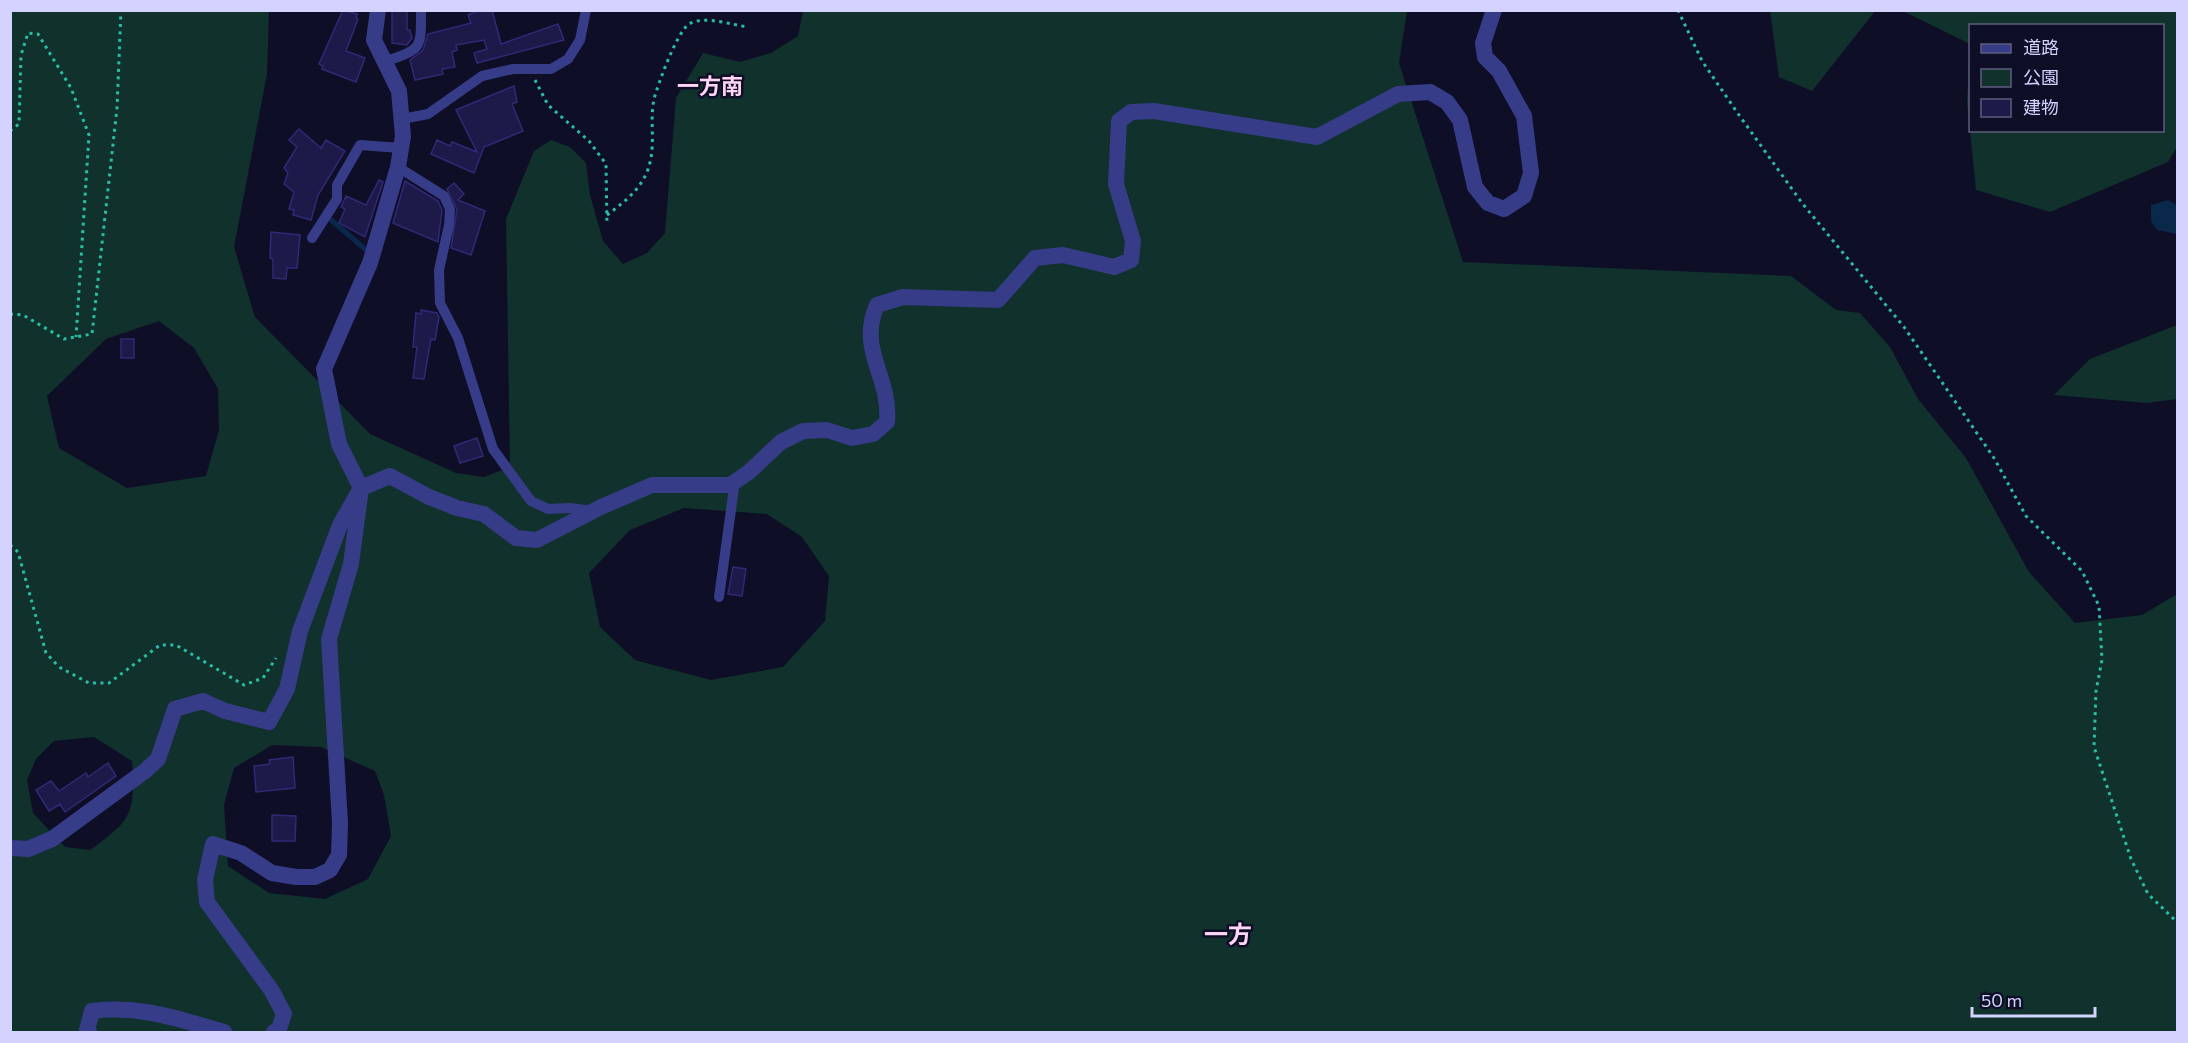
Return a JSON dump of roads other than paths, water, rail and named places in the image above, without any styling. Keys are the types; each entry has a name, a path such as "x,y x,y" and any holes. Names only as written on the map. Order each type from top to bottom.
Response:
{"street":[{"path":"274,1032 279,1029 284,1014 272,991 207,902 205,880 208,854 213,844 241,853 272,873 296,877 315,877 330,870 339,855 329,639 351,564 361,488 339,444 324,369 369,263 398,167 401,148 402,119 399,91 374,39 378,10"},
{"path":"10,848 28,849 52,838 145,771 158,759 175,709 202,701 225,711 269,722 287,689 300,631 340,525 361,488 390,476 429,497 457,508 484,514 516,538 537,540 652,485 730,485 781,442 803,430 827,430 852,438 873,434 887,422 889,404 868,337 871,317 877,305 903,297 998,300 1035,258 1063,255 1114,267 1131,260 1133,241 1116,184 1119,121 1131,112 1154,111 1317,137 1398,94 1430,93 1448,102 1460,120 1475,187 1488,203 1504,209 1524,196 1531,173 1524,116 1499,70 1485,57 1483,43 1494,10"},
{"path":"89,1032 87,1030 92,1011 112,1008 151,1011 224,1032"}],"lane":[{"path":"384,62 414,52 421,42 421,10"},
{"path":"402,119 428,114 482,76 513,69 551,69 568,59 580,39 586,10"},
{"path":"312,238 337,199 338,185 360,145 401,148"},
{"path":"398,167 444,196 450,208 449,225 439,270 440,303 458,338 493,449 531,501 548,509 570,508 593,512"},
{"path":"719,597 735,481"}],"water":[{"path":"2168,200 2177,205 2177,234 2157,230 2151,221 2151,205"}],"waterway":[{"path":"330,219 365,249"}],"district":[{"name":"一方南","path":"710,86"},
{"name":"一方","path":"1228,935"}]}
